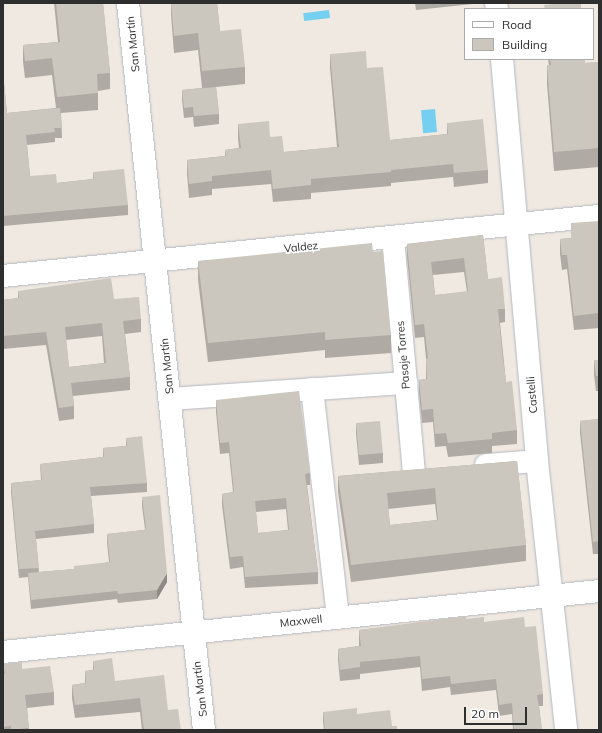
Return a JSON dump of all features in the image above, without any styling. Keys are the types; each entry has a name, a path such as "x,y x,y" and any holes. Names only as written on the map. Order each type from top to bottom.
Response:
{"street":[{"name":"San Martín","path":"128,3 204,730"},
{"name":"Castelli","path":"502,60 518,224 537,461 566,730"},
{"name":"Valdez","path":"3,276 393,238 599,216"},
{"name":"Pasaje Torres","path":"393,238 414,472"},
{"path":"170,400 406,383"},
{"path":"312,389 338,617"},
{"path":"468,467 537,461"},
{"path":"391,474 437,470"},
{"path":"323,481 346,479"},
{"name":"Maxwell","path":"3,652 599,591"}],"water":[{"path":"329,10 330,18 304,21 303,13"},
{"path":"435,109 437,132 423,133 421,110"}],"building":[{"path":"56,3 103,3 110,73 97,74 98,93 57,97 52,58 25,61 23,45 60,42"},
{"path":"171,3 217,3 220,31 241,29 245,67 202,71 198,33 174,36"},
{"path":"581,3 581,8 545,8 544,5"},
{"path":"366,51 367,68 383,67 390,140 448,134 447,123 483,119 488,170 454,173 453,164 391,170 391,172 311,179 311,185 273,189 271,170 212,176 212,181 189,184 187,160 226,156 225,150 241,148 238,124 269,121 270,137 282,136 284,152 339,147 330,54"},
{"path":"550,60 584,60 585,63 599,62 599,148 554,152 547,65 551,65"},
{"path":"3,73 7,113 60,108 62,128 54,128 55,132 26,135 30,176 56,174 57,183 94,179 93,172 124,169 128,205 3,216"},
{"path":"216,87 219,114 194,116 193,107 184,108 182,90"},
{"path":"599,221 599,313 574,316 567,255 562,255 560,239 571,238 571,223"},
{"path":"483,235 488,279 502,277 505,309 498,309 502,351 506,382 512,381 517,430 492,433 492,439 448,443 446,433 435,434 433,409 422,410 419,380 427,379 426,359 428,358 424,324 415,325 407,244","holes":["464,258 468,291 435,295 431,262"]},
{"path":"372,243 373,252 383,251 391,335 325,340 325,332 208,343 198,261"},
{"path":"111,278 114,299 139,297 141,319 123,321 130,377 71,383 74,406 59,408 46,332 3,336 3,300 19,298 18,291","holes":["102,323 106,363 69,367 65,327"]},
{"path":"594,360 599,360 599,376 596,376"},
{"path":"299,391 310,473 305,474 318,572 245,577 243,556 230,557 222,494 234,492 229,442 220,443 216,400","holes":["286,498 289,530 258,533 255,501"]},
{"path":"599,419 599,541 593,542 580,421"},
{"path":"380,421 383,453 359,455 356,423"},
{"path":"142,436 147,483 90,487 94,524 35,531 39,568 19,569 11,483 42,480 40,464 104,457 103,448 127,446 126,438"},
{"path":"517,461 526,545 351,565 338,476","holes":["435,488 438,520 390,525 387,493"]},
{"path":"160,495 167,573 157,590 118,594 117,591 31,600 28,573 74,569 74,566 110,562 107,534 144,530 146,528 142,497"},
{"path":"466,616 466,619 484,617 484,622 524,617 525,627 536,626 543,694 537,695 542,730 514,730 512,703 499,705 496,679 451,684 450,676 422,679 420,656 360,662 360,667 340,670 338,649 361,646 359,630"},
{"path":"112,658 115,681 164,675 168,710 178,709 181,730 144,730 140,698 75,705 72,685 86,683 85,671 94,670 93,661"},
{"path":"22,662 22,669 50,666 54,692 25,695 29,728 11,730 11,726 3,727 3,674 5,674 3,664"},
{"path":"357,708 357,714 390,710 392,726 397,726 397,730 325,730 323,712"}]}
